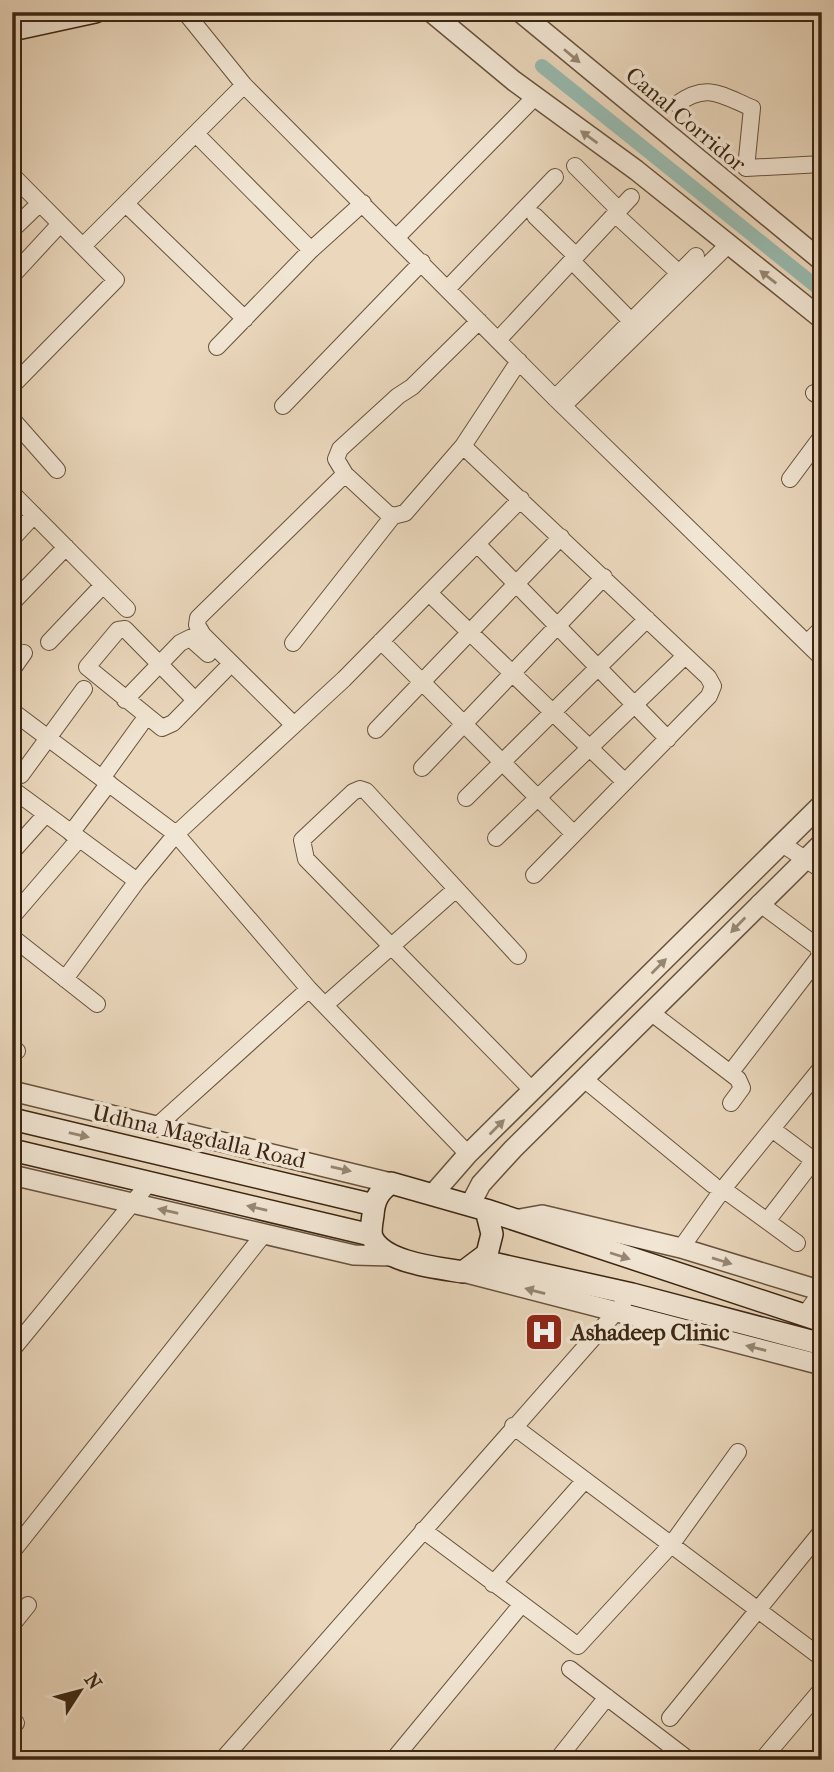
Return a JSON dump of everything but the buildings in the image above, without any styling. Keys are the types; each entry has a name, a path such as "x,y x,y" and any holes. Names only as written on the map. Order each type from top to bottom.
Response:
{"main road":[{"path":"12,30 95,12"},
{"name":"Udhna Magdalla Road","path":"12,1119 374,1205"},
{"path":"12,1150 371,1235"},
{"path":"813,1319 478,1208 391,1183 381,1190 374,1205 371,1235 378,1246 393,1256 423,1266 471,1266 632,1294 822,1344"},
{"path":"471,1266 487,1254 491,1246 492,1234 478,1208"}],"street":[{"path":"185,12 244,85 559,402 822,658"},
{"path":"431,12 535,97 636,170 822,319"},
{"name":"Canal Corridor","path":"520,12 822,261"},
{"path":"83,246 244,85"},
{"path":"677,104 693,92 711,91 752,108 746,168 822,164"},
{"path":"397,237 535,97"},
{"path":"196,134 311,250"},
{"path":"575,166 679,273"},
{"path":"12,175 116,280 12,386"},
{"path":"448,288 555,177"},
{"path":"498,340 631,197"},
{"path":"12,230 40,203"},
{"path":"218,347 311,250 363,203"},
{"path":"126,204 245,319"},
{"path":"535,216 631,321"},
{"path":"12,276 61,224"},
{"path":"559,402 728,245"},
{"path":"559,402 631,321 696,256"},
{"path":"283,405 422,262"},
{"path":"393,516 345,474 336,460 340,449 398,396 412,387 479,321"},
{"path":"293,643 393,516 405,513 463,446 519,361"},
{"path":"12,419 57,470"},
{"path":"790,479 822,436"},
{"path":"463,446 712,681 712,691 668,739 534,875"},
{"path":"292,727 203,635 197,625 198,618 345,474"},
{"path":"12,493 127,609"},
{"path":"65,979 137,881 176,834 381,641 521,499"},
{"path":"12,539 34,515"},
{"path":"376,730 561,537"},
{"path":"477,544 668,739"},
{"path":"12,603 66,547"},
{"path":"422,768 604,577"},
{"path":"49,642 103,585"},
{"path":"429,593 625,782"},
{"path":"466,798 647,619"},
{"path":"807,643 822,628"},
{"path":"195,700 125,629 118,629 87,667 162,728 167,728 195,700 225,670"},
{"path":"125,700 180,643 190,638 292,727"},
{"path":"381,641 574,834"},
{"path":"12,670 24,653"},
{"path":"496,838 685,656"},
{"path":"84,689 17,782 46,814 137,881"},
{"path":"12,712 176,834 309,989 468,1154"},
{"path":"12,917 75,836 105,780 141,724"},
{"path":"518,956 366,791 360,789 353,792 302,840 306,859 533,1091"},
{"path":"433,1194 468,1154 822,804"},
{"path":"12,852 46,814"},
{"path":"478,1208 481,1184 584,1079 653,1014 759,903 814,865 822,843"},
{"path":"782,844 814,865"},
{"path":"325,1005 456,888"},
{"path":"731,1072 820,956 818,947 759,903"},
{"path":"12,937 97,1004"},
{"path":"157,1126 309,989"},
{"path":"653,1014 731,1072 742,1088 731,1103"},
{"path":"681,1248 718,1187 772,1129 821,1069"},
{"path":"584,1079 718,1187 797,1243"},
{"path":"12,1091 391,1183"},
{"path":"767,1222 818,1163 772,1129"},
{"path":"15,1180 134,1203 354,1255 393,1256"},
{"path":"12,1350 149,1182"},
{"path":"513,1220 542,1215 681,1248 822,1291 813,1319"},
{"path":"12,1552 264,1234"},
{"path":"471,1266 615,1312 822,1365"},
{"path":"222,1760 513,1426 632,1294"},
{"path":"513,1426 822,1658"},
{"path":"423,1531 578,1646 671,1545 738,1452"},
{"path":"493,1584 585,1480"},
{"path":"670,1717 822,1531"},
{"path":"12,1625 28,1605"},
{"path":"393,1760 521,1605"},
{"path":"570,1669 689,1760"},
{"path":"762,1760 822,1689"},
{"path":"557,1760 607,1697"}],"waterway":[{"path":"542,66 822,291"}],"place":[{"name":"Ashadeep Clinic","path":"544,1332"}]}
